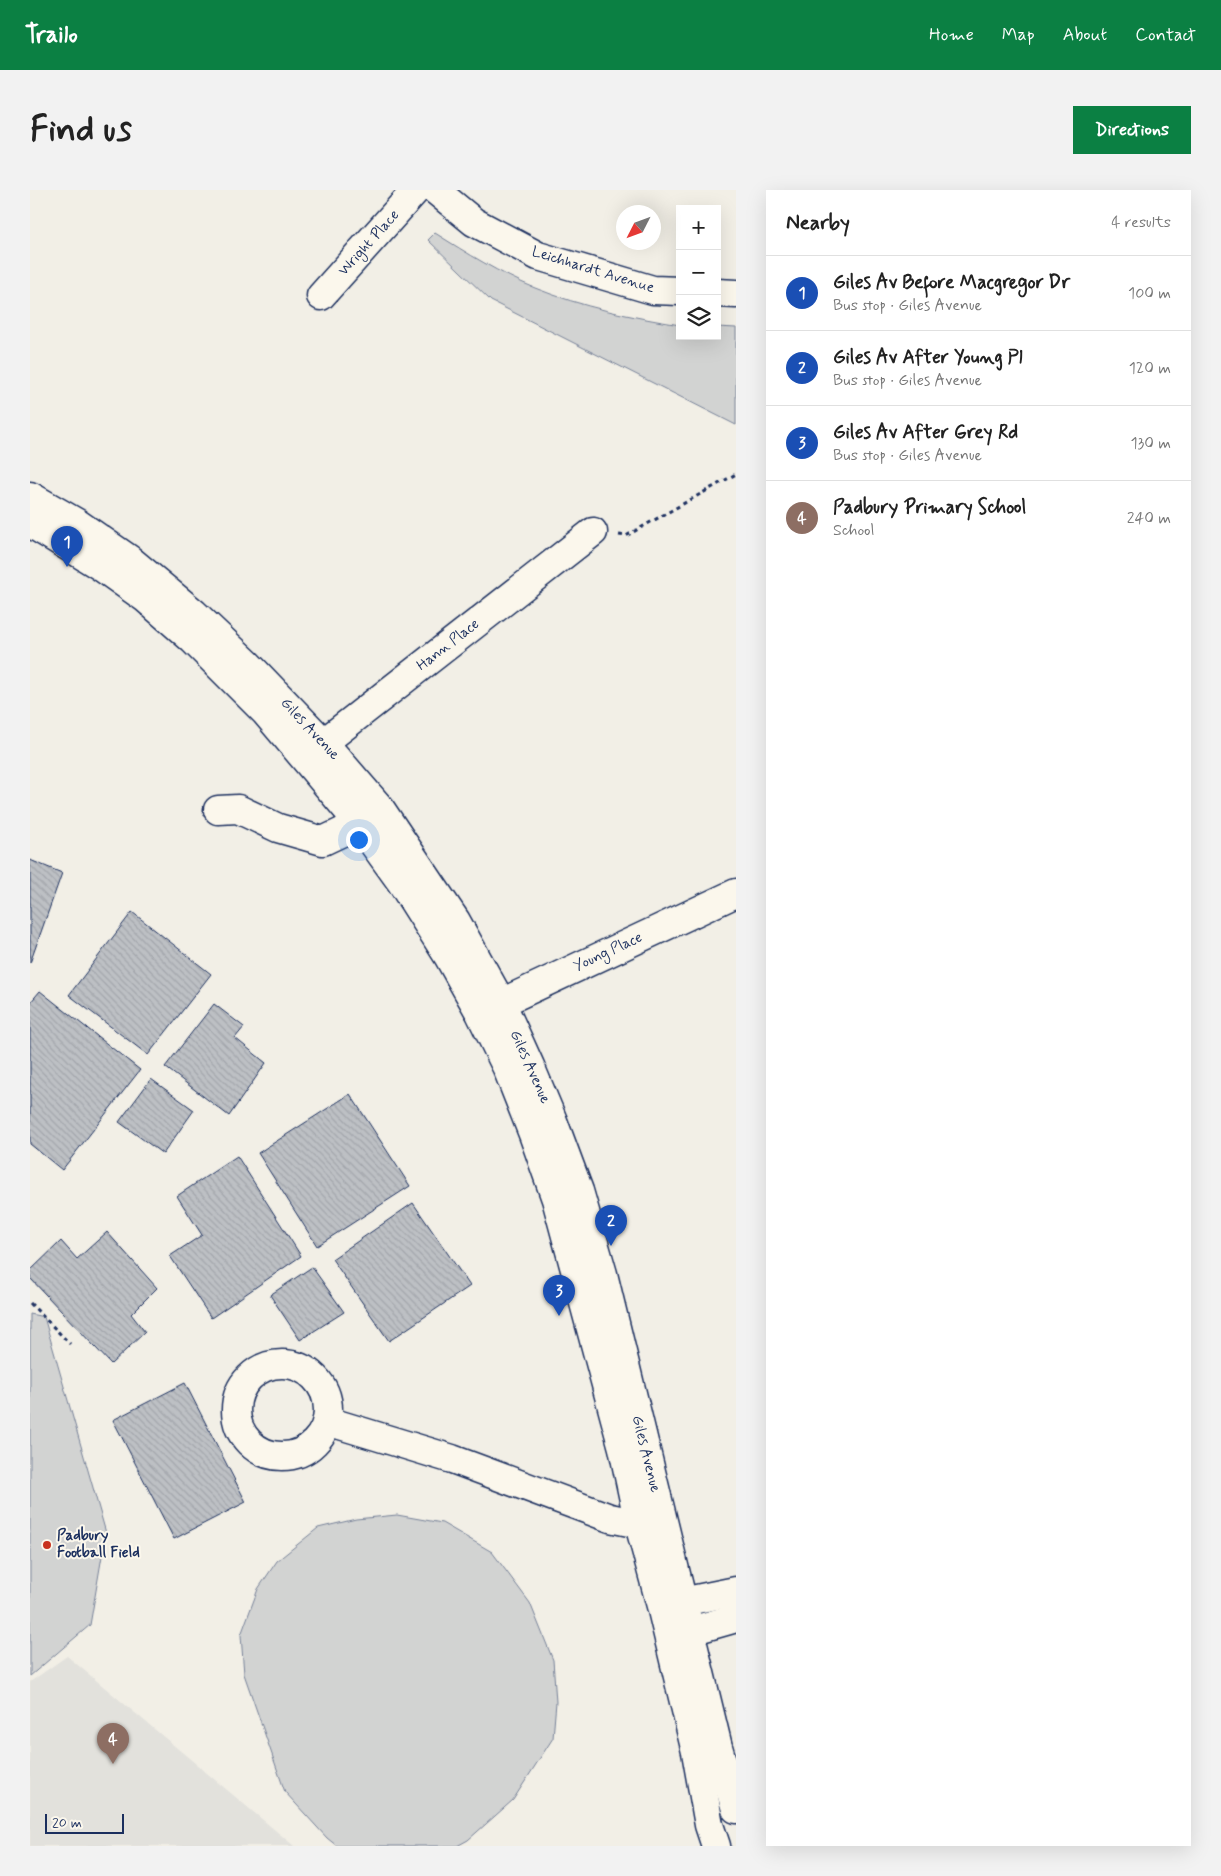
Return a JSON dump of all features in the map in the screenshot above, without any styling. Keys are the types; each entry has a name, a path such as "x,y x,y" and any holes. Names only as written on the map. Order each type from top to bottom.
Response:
{"street":[{"name":"Wright Place","path":"321,296 416,190"},
{"name":"Leichhardt Avenue","path":"435,190 474,222 538,256 653,290 676,291"},
{"path":"721,293 736,294"},
{"name":"Giles Avenue","path":"30,496 77,523 129,559 194,613 248,664 314,750 357,821 401,882 448,956 490,1008 553,1121 579,1191 603,1274 679,1634 696,1752 716,1846"},
{"name":"Giles Avenue","path":"30,522 94,562 145,598 193,640 252,700 314,750 380,808 456,921 490,1008 507,1068 556,1199 623,1448 639,1524 672,1604"},
{"name":"Hann Place","path":"314,750 593,532"},
{"path":"218,810 238,809 278,828 323,841 342,832 357,821"},
{"name":"Young Place","path":"490,1008 736,893"},
{"path":"327,1420 451,1448 610,1518 639,1524"},
{"path":"672,1604 736,1591"},
{"path":"679,1634 736,1618"},
{"name":"Giles Avenue","path":"679,1634 718,1747 736,1809"}],"path":[{"path":"593,532 626,536 736,474"},
{"path":"30,1303 70,1344"}],"shaded area":[{"path":"435,233 496,270 553,295 607,311 676,324 676,340 721,340 721,327 736,328 736,425 491,301 428,240"},
{"path":"30,1314 44,1317 106,1533 90,1625 30,1676"},
{"path":"397,1515 442,1523 492,1552 530,1603 553,1660 556,1702 553,1738 513,1800 468,1840 457,1846 337,1846 327,1838 285,1792 244,1674 241,1635 258,1589 277,1561 318,1528 356,1519"},
{"path":"67,1656 294,1846 30,1846 30,1682"}],"building":[{"path":"30,860 62,873 30,963"},
{"path":"132,912 211,974 148,1055 69,995"},
{"path":"40,991 140,1070 62,1170 30,1144 30,1003"},
{"path":"214,1004 244,1027 235,1038 266,1063 229,1116 165,1067"},
{"path":"151,1079 194,1110 163,1154 119,1122"},
{"path":"350,1094 410,1186 317,1246 258,1153"},
{"path":"237,1156 301,1256 211,1318 170,1256 202,1235 177,1196"},
{"path":"413,1203 470,1286 389,1341 332,1259"},
{"path":"107,1232 157,1288 131,1314 145,1332 111,1364 30,1278 30,1271 61,1241 77,1259"},
{"path":"312,1267 344,1312 300,1340 270,1295"},
{"path":"185,1383 246,1502 174,1539 113,1420"}],"place":[{"name":"Giles Av Before Macgregor Dr","path":"67,567"},
{"name":"Giles Av After Young Pl","path":"611,1246"},
{"name":"Giles Av After Grey Rd","path":"559,1316"},
{"name":"Padbury Football Field","path":"47,1545"},
{"name":"Padbury Primary School","path":"113,1764"}]}
